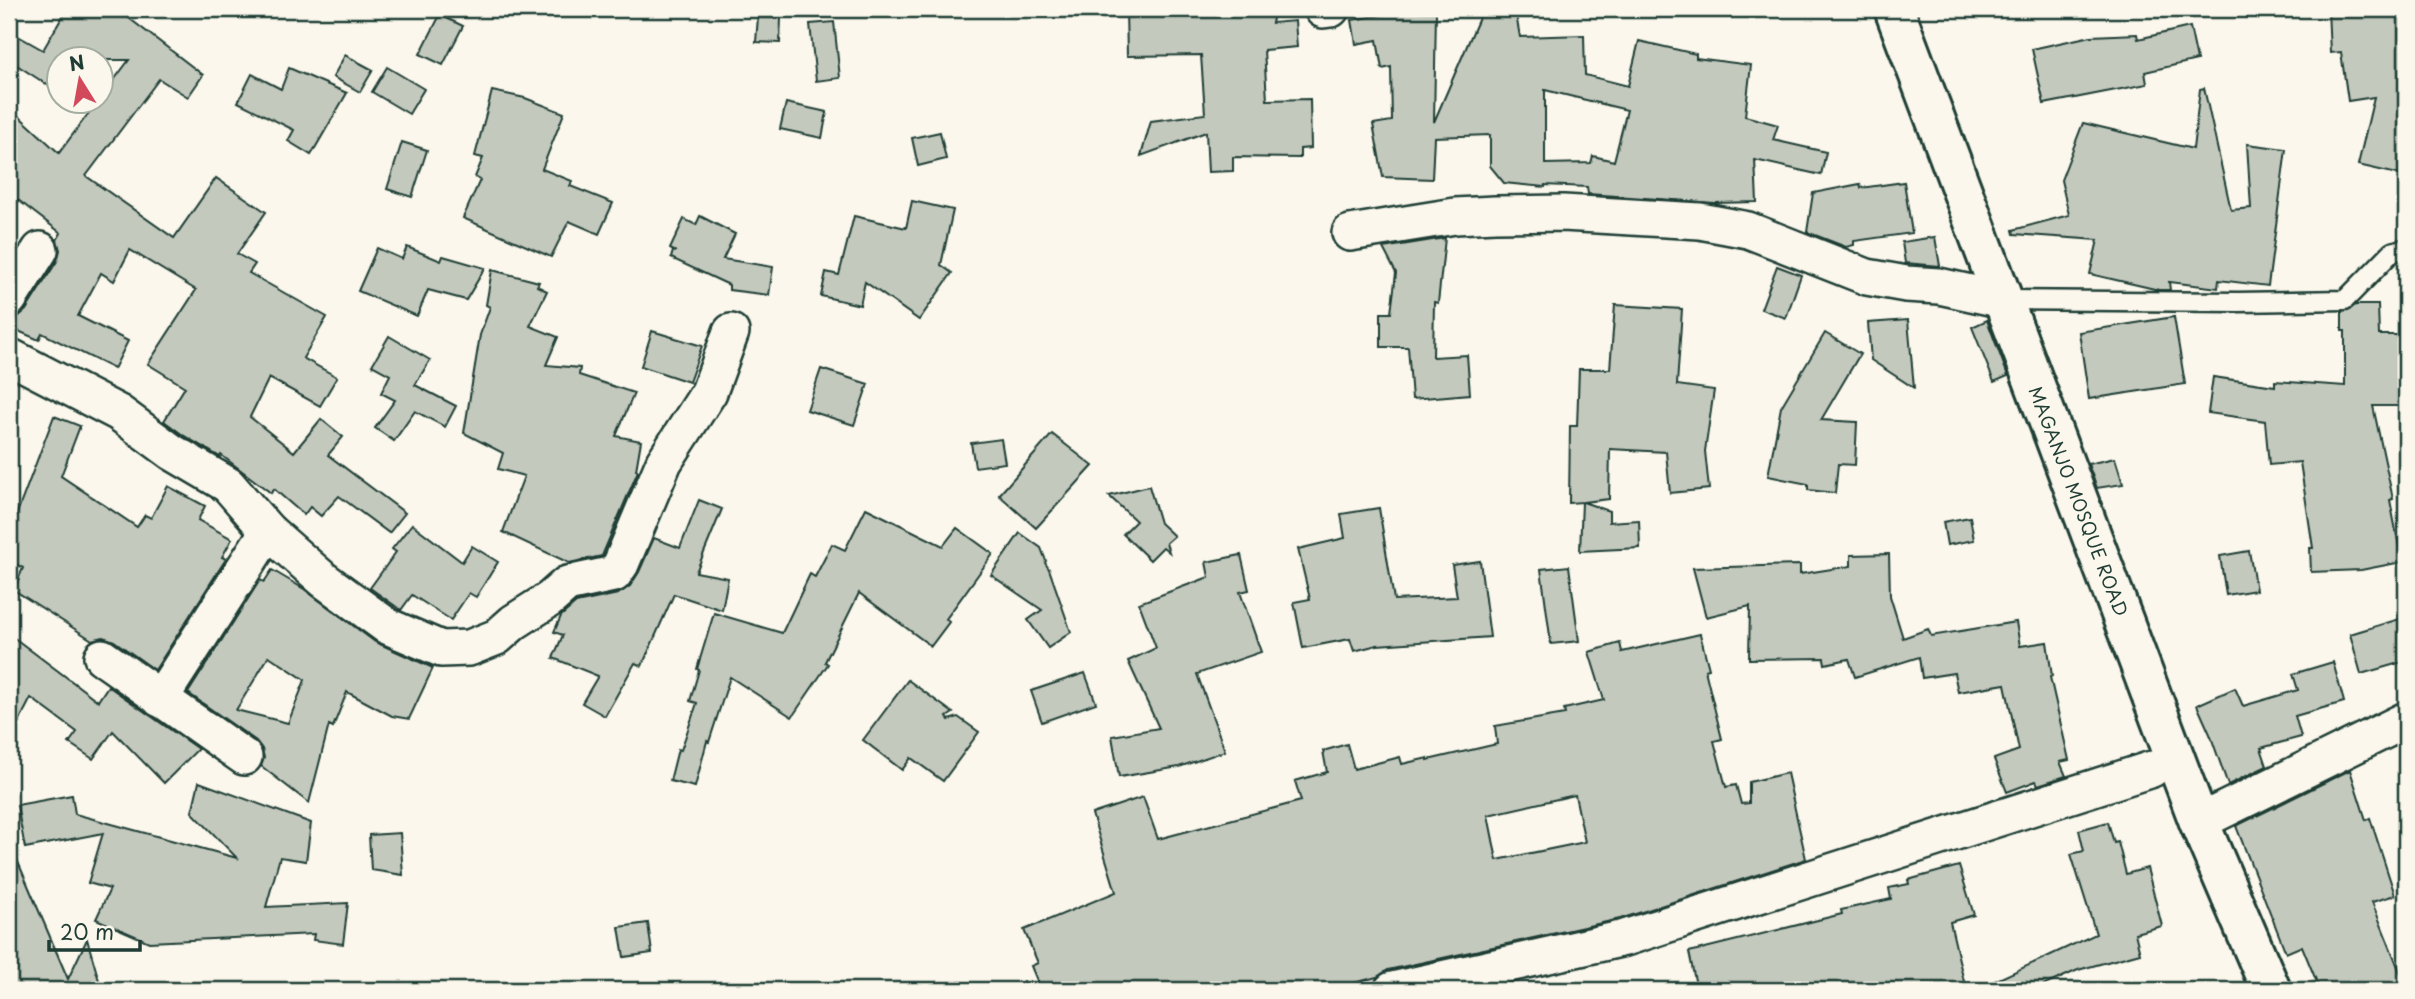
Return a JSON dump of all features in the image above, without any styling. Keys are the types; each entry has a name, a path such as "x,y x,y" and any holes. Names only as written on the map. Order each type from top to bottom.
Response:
{"street":[{"name":"MAGANJO MOSQUE ROAD","path":"1894,9 2199,822 2272,990"},
{"path":"1350,233 1455,216 1495,214 1563,213 1700,221 1748,230 1867,276 1906,284 1939,286 2003,300"},
{"path":"9,299 40,250"},
{"path":"9,356 119,413 172,452 228,485 268,531 324,580 387,626 441,649 469,648 498,637 514,622 550,599 567,584 614,574 621,564 664,462 709,392 731,332"},
{"path":"160,699 268,531"},
{"path":"102,657 244,757"},
{"path":"2199,822 2406,720"},
{"path":"1392,990 1625,938 2152,769"}],"lane":[{"path":"2003,300 2345,300 2392,252 2406,248"}],"building":[{"path":"67,9 117,9 203,75 188,97 159,79 86,176 174,238 216,178 266,212 237,254 255,264 249,273 327,317 303,358 337,377 320,406 269,378 250,417 294,452 321,419 343,437 328,455 405,513 389,533 339,496 321,516 310,507 304,515 274,489 271,493 221,455 220,457 183,435 164,421 185,387 148,364 196,290 130,250 114,281 101,273 78,316 128,341 114,369 42,333 39,340 9,327 9,319 26,310 57,261 60,250 57,240 61,233 9,193 9,107 59,153 87,116 116,116 116,77 129,60 116,60 116,46 46,46 46,84 9,60 9,31 43,50"},
{"path":"1126,9 1275,9 1272,23 1295,21 1297,47 1264,50 1267,100 1310,99 1311,148 1300,149 1300,158 1233,157 1233,171 1208,172 1206,132 1141,156 1151,121 1205,114 1201,55 1127,56"},
{"path":"1515,9 1520,37 1584,35 1585,75 1628,86 1639,41 1696,54 1696,58 1751,65 1745,116 1778,125 1773,140 1826,152 1821,175 1755,160 1757,202 1715,203 1588,194 1587,187 1504,183 1490,166 1490,135 1434,137 1432,179 1383,177 1373,124 1392,121 1391,67 1382,69 1377,40 1356,44 1352,20 1405,11 1436,12 1434,122 1482,11","holes":["1545,90 1627,110 1614,161 1593,156 1591,163 1545,164"]},
{"path":"2328,9 2406,9 2406,176 2358,165 2374,97 2348,101 2341,52 2330,53"},
{"path":"440,15 463,26 443,65 420,54"},
{"path":"758,17 781,18 780,43 756,42"},
{"path":"834,22 840,78 816,81 810,24"},
{"path":"2190,27 2197,60 2145,72 2147,84 2044,104 2032,49 2091,36 2137,34 2138,39"},
{"path":"345,55 373,70 360,92 333,77"},
{"path":"387,67 424,89 409,114 372,92"},
{"path":"289,68 347,93 311,155 288,141 294,130 238,102 252,74 281,89"},
{"path":"2204,88 2231,210 2251,208 2247,144 2286,149 2268,286 2219,280 2218,288 2169,282 2170,290 2159,290 2090,274 2098,240 2014,234 2013,230 2069,215 2061,180 2083,123 2193,149 2200,89"},
{"path":"492,91 525,98 564,113 542,169 572,181 570,186 613,203 599,234 569,221 551,257 463,218 480,180 475,177 483,158 475,156"},
{"path":"786,103 827,112 822,138 780,129"},
{"path":"940,132 946,159 918,166 912,138"},
{"path":"402,142 427,150 412,197 387,189"},
{"path":"1904,182 1912,233 1854,241 1854,245 1846,247 1807,232 1813,193 1860,184 1861,188"},
{"path":"912,201 953,210 941,265 952,273 919,320 865,282 860,305 821,296 826,272 839,275 854,216 906,228"},
{"path":"700,216 735,234 723,259 773,267 769,295 729,290 729,285 671,258 673,251 676,252 670,249 684,219 696,225"},
{"path":"1935,237 1940,266 1905,263 1902,242"},
{"path":"1445,238 1438,303 1434,302 1433,357 1467,355 1470,394 1412,399 1408,347 1381,347 1381,313 1391,313 1396,273 1383,248"},
{"path":"407,247 441,261 443,256 485,268 466,300 428,290 417,316 358,291 377,248 402,259"},
{"path":"1777,266 1801,275 1786,318 1761,309"},
{"path":"492,270 539,282 537,286 547,291 530,326 558,337 546,365 580,368 579,375 634,393 616,436 641,441 638,471 602,556 569,563 503,532 524,476 498,469 503,453 464,433 480,335 490,307 486,305"},
{"path":"1615,305 1682,309 1677,385 1714,390 1705,451 1709,489 1670,493 1666,452 1610,449 1609,499 1583,502 1609,511 1609,522 1639,520 1640,548 1580,551 1582,502 1569,503 1570,426 1577,426 1579,369 1610,369"},
{"path":"2356,305 2378,305 2379,335 2406,335 2406,406 2373,406 2393,499 2390,500 2402,562 2361,570 2311,572 2310,548 2313,548 2300,462 2269,465 2265,421 2208,413 2213,377 2275,386 2275,381 2345,386 2345,331 2342,331 2342,311"},
{"path":"2174,317 2185,384 2089,399 2079,332"},
{"path":"1908,320 1914,388 1871,360 1868,323"},
{"path":"1987,320 2008,376 1994,382 1972,327"},
{"path":"652,331 702,346 689,382 641,366"},
{"path":"1825,333 1860,354 1821,420 1857,422 1855,465 1838,464 1835,493 1808,490 1808,484 1768,476 1781,407"},
{"path":"389,336 430,360 415,385 456,406 445,427 415,411 394,441 375,428 395,400 381,393 390,375 372,365"},
{"path":"821,369 868,384 854,425 807,410"},
{"path":"54,416 80,426 61,476 137,527 145,515 151,518 168,486 205,506 198,520 232,539 222,557 226,559 155,670 114,641 103,637 92,640 14,590 23,568 9,560 9,534"},
{"path":"1052,434 1093,466 1036,528 999,495"},
{"path":"1001,439 1005,463 975,467 971,443"},
{"path":"2115,458 2123,484 2097,488 2088,464"},
{"path":"1149,486 1160,523 1174,536 1166,543 1169,552 1163,547 1150,560 1123,534 1136,521 1109,496"},
{"path":"699,500 722,509 696,572 728,578 722,610 674,594 642,666 635,663 605,716 582,703 598,676 553,658 563,635 554,632 561,616 576,603 618,594 630,586 654,538 680,548"},
{"path":"866,508 943,546 957,528 993,554 946,619 949,622 931,646 859,593 825,662 828,664 792,717 730,677 709,742 707,741 695,787 670,781 678,749 681,750 697,703 690,701 714,613 782,633 810,574 815,577 832,544 845,550"},
{"path":"1379,508 1394,600 1457,597 1452,565 1480,561 1490,637 1377,645 1354,651 1350,639 1303,648 1294,602 1310,599 1298,549 1345,538 1341,514"},
{"path":"1970,517 1974,540 1947,545 1943,522"},
{"path":"412,524 462,562 472,546 498,562 476,597 469,593 451,620 412,595 401,610 370,588 396,552 392,549"},
{"path":"1020,533 1041,548 1071,632 1048,648 1028,620 1042,610 991,575"},
{"path":"2249,551 2256,590 2226,595 2220,556"},
{"path":"1889,554 1890,596 1903,638 1928,629 1931,636 2016,622 2020,646 2047,642 2050,677 2069,760 2060,762 2066,776 2038,785 2036,781 2007,792 1994,759 2019,750 2005,684 1958,692 1954,673 1922,678 1919,657 1855,677 1849,659 1825,664 1824,658 1749,659 1750,606 1706,617 1693,568 1800,565 1800,574 1851,566 1851,555"},
{"path":"1241,555 1249,590 1240,592 1261,652 1197,674 1225,751 1179,767 1119,777 1112,736 1159,728 1128,661 1156,648 1139,603 1209,577 1206,562"},
{"path":"1569,566 1579,641 1551,644 1541,569"},
{"path":"272,570 304,589 375,642 433,668 409,719 392,716 347,692 333,727 329,725 309,803 261,766 264,758 256,741 188,693 260,580 264,582","holes":["269,656 305,680 288,723 236,710"]},
{"path":"2406,617 2406,661 2361,674 2350,634"},
{"path":"9,634 98,701 108,686 198,749 164,783 113,731 93,759 69,743 77,732 31,698 9,741"},
{"path":"1700,634 1709,669 1705,670 1722,739 1714,741 1726,787 1736,785 1741,804 1749,803 1749,782 1787,773 1806,859 1620,919 1388,970 1377,977 1335,988 1334,985 1310,990 1041,990 1031,966 1038,963 1024,930 1116,892 1092,814 1143,797 1158,839 1301,801 1295,781 1327,772 1323,751 1347,744 1354,769 1400,757 1402,764 1497,744 1495,726 1565,714 1564,709 1604,700 1589,652 1620,643 1622,652","holes":["1575,795 1585,842 1497,860 1488,815"]},
{"path":"2333,662 2344,702 2295,716 2301,737 2261,748 2267,766 2228,785 2197,705 2235,688 2243,706 2298,690 2293,674"},
{"path":"1085,673 1096,703 1042,722 1031,691"},
{"path":"908,680 953,713 947,717 949,720 958,717 979,732 943,781 911,758 902,770 863,740"},
{"path":"2350,770 2366,820 2370,818 2395,895 2372,902 2404,982 2383,990 2320,990 2302,946 2286,953 2236,826"},
{"path":"199,782 311,823 306,861 280,857 266,907 348,903 343,944 313,940 314,934 149,942 96,919 110,889 88,883 103,833 25,848 17,805 72,795 75,814 237,858 192,812"},
{"path":"2108,822 2114,843 2118,842 2126,874 2147,868 2162,926 2135,933 2140,953 2078,970 2034,990 1975,990 2096,934 2071,854 2084,851 2079,830"},
{"path":"400,833 403,875 371,870 369,835"},
{"path":"9,841 68,979 87,939 100,984 79,990 9,990"},
{"path":"1959,866 1974,915 1950,922 1966,990 1697,990 1689,952 1891,899 1889,888 1909,884 1908,880"},
{"path":"648,923 652,953 624,957 619,927"}]}
